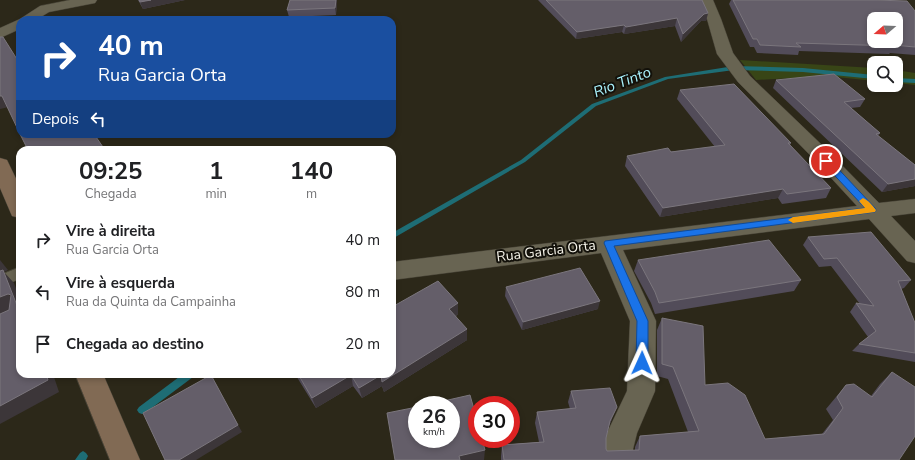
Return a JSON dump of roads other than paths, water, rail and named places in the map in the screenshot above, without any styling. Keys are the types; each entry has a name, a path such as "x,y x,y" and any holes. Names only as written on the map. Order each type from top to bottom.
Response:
{"street":[{"path":"32,16 47,5 90,0"},
{"path":"706,0 714,19 725,54 739,72 915,254"},
{"path":"0,34 16,25"},
{"path":"0,164 16,202"},
{"name":"Rua Garcia Orta","path":"396,270 872,210 915,206"},
{"path":"608,243 643,321 642,390 622,433 618,449 618,460"},
{"path":"91,378 125,460"}],"lane":[{"path":"0,281 16,275"}],"waterway":[{"name":"Rio Tinto","path":"396,234 523,161 594,105 667,78 734,68 803,70 867,76"},
{"name":"Rio Tinto","path":"903,80 915,81"},
{"name":"Rio Tinto","path":"142,410 185,378"},
{"name":"Rio Tinto","path":"80,460 83,456"}]}
